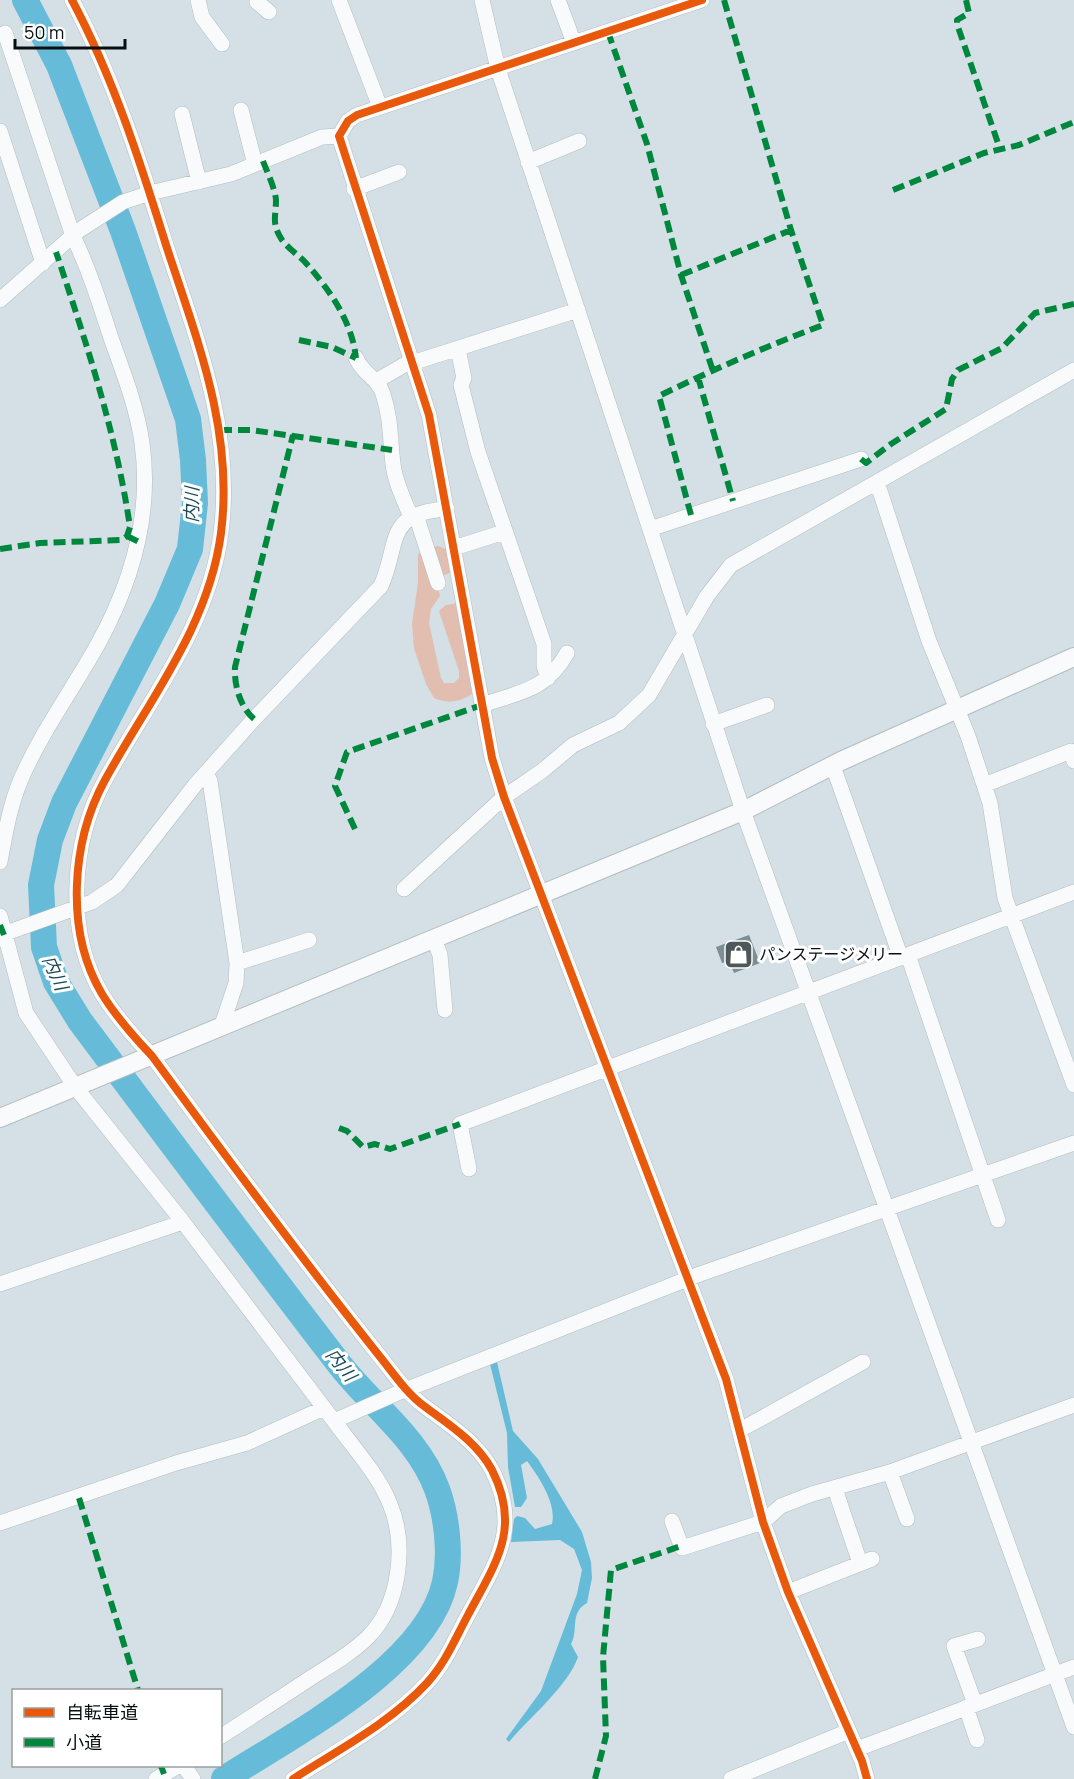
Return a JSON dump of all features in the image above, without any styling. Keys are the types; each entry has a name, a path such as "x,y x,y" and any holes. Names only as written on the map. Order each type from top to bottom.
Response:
{"street":[{"path":"72,0 106,70 217,406 223,460 221,534 208,589 187,641 104,783 86,832 77,884 76,908 86,957 102,993 280,1231 404,1390 455,1427 490,1467 500,1488 505,1540 498,1562 467,1616 450,1654 427,1684 384,1720 293,1779"},
{"path":"198,0 202,17 222,44"},
{"path":"339,0 380,107"},
{"path":"482,0 498,69 713,724 1074,1727"},
{"path":"558,0 574,44"},
{"path":"651,0 654,16"},
{"path":"702,0 380,107 348,121 339,136 354,189 429,416 492,758 504,797 726,1379 763,1522 788,1592 857,1749 867,1779"},
{"path":"0,862 8,818 21,779 99,642 128,583 141,535 145,485 142,442 132,397 5,33"},
{"path":"241,110 255,164"},
{"path":"182,114 199,182"},
{"path":"0,131 42,262"},
{"path":"0,300 76,233 116,206 147,194 199,182 255,164 322,137 339,136"},
{"path":"528,162 579,141"},
{"path":"354,189 399,172"},
{"path":"378,380 412,362 578,310"},
{"path":"458,349 464,378 461,385 478,452 544,644 544,666 548,678"},
{"path":"356,358 364,372 378,380 392,426 393,465 438,583"},
{"path":"404,889 504,797 542,771 573,745 620,723 649,694 684,639 707,596 731,565 1074,370"},
{"path":"650,529 861,459"},
{"path":"877,482 929,641 984,785 995,827 1005,898 1074,1085"},
{"path":"4,936 92,902 117,885 206,773 381,586 389,568 396,534 414,516 447,509"},
{"path":"454,548 504,532"},
{"path":"482,705 544,684 558,669 567,653"},
{"path":"0,1118 743,811 833,766 1074,657"},
{"path":"713,724 767,705"},
{"path":"984,785 1071,752 1074,761"},
{"path":"833,766 905,956 998,1220"},
{"path":"206,773 210,781 237,963 236,983 221,1028"},
{"path":"469,1169 460,1124 1074,892"},
{"path":"0,916 26,1013 324,1408 338,1419 390,1504 398,1535 398,1567 393,1592 383,1616 369,1636 347,1654 222,1736"},
{"path":"434,939 440,955 445,1010"},
{"path":"237,963 309,940"},
{"path":"338,1419 404,1390 687,1280 1074,1143"},
{"path":"0,1284 183,1222"},
{"path":"740,1430 863,1362"},
{"path":"672,1521 682,1548 763,1522 781,1506 890,1472 1074,1405"},
{"path":"0,1523 176,1463 247,1443 324,1408"},
{"path":"890,1472 907,1519"},
{"path":"788,1592 866,1561 835,1489"},
{"path":"977,1740 954,1646 978,1639"},
{"path":"857,1749 1074,1667"},
{"path":"731,1779 849,1731"},
{"path":"156,1779 185,1770"}],"shaded area":[{"path":"438,546 448,550 452,572 442,576 438,587 440,596 431,609 429,623 441,678 444,683 454,683 459,678 459,671 439,611 446,605 459,603 473,693 454,701 434,698 426,684 414,648 412,624 418,583 418,555 421,551"}],"water":[{"path":"497,1362 513,1431 538,1459 582,1532 591,1562 592,1578 587,1603 581,1607 576,1617 571,1644 578,1657 573,1668 557,1690 509,1742 506,1739 541,1691 577,1594 582,1570 574,1549 560,1540 511,1542 514,1519 517,1516 525,1518 535,1529 552,1524 553,1516 546,1490 527,1461 521,1465 527,1498 521,1507 515,1507 508,1467 507,1433 490,1364"}],"building":[{"name":"パンステージメリー","path":"749,935 760,963 734,973 729,961 722,963 716,947"}],"waterway":[{"name":"内川","path":"25,0 59,65 123,231 188,419 195,503 190,549 167,604 64,803 50,840 41,885 44,947 56,982 80,1021 340,1365 418,1454 437,1489 447,1535 448,1559 445,1582 433,1613 412,1642 385,1670 353,1696 224,1779"}],"marked path":[{"path":"691,515 659,396 781,341 823,325 791,230 724,0"},
{"path":"966,0 969,13 957,20 957,24 1000,149"},
{"path":"608,32 647,144 681,275 713,371"},
{"path":"893,190 984,153 1019,145 1074,122"},
{"path":"263,161 273,185 276,200 276,229 284,243 305,262 331,294 350,331 356,358"},
{"path":"681,275 791,230"},
{"path":"0,549 40,543 121,540 127,536 130,527 108,422 56,252"},
{"path":"861,459 866,463 946,409 952,379 958,370 1002,348 1035,313 1074,304"},
{"path":"299,340 332,347 356,358"},
{"path":"698,377 733,501"},
{"path":"220,430 251,430 392,450"},
{"path":"254,719 245,708 239,695 235,667 293,435"},
{"path":"127,536 139,542"},
{"path":"355,829 335,786 347,752 482,705"},
{"path":"0,925 4,935"},
{"path":"339,1128 347,1131 363,1147 375,1144 390,1149 460,1124"},
{"path":"79,1498 138,1689"},
{"path":"595,1779 606,1736 603,1657 611,1570 681,1546"},
{"path":"161,1767 164,1774"}],"cycle path":[{"path":"72,0 87,29 125,120 200,351 217,422 224,495 221,533 204,600 175,661 105,780 85,831 79,859 77,887 82,943 90,970 113,1011 152,1056 291,1243 399,1381 417,1401 470,1442 486,1460 501,1491 505,1510 505,1528 495,1562 450,1650 434,1675 397,1711 293,1779"},
{"path":"702,0 357,115 348,121 339,136 429,415 492,758 504,797 726,1379 763,1522 788,1592 862,1761 867,1779"}],"place":[{"name":"パンステージメリー","path":"738,954"}]}
